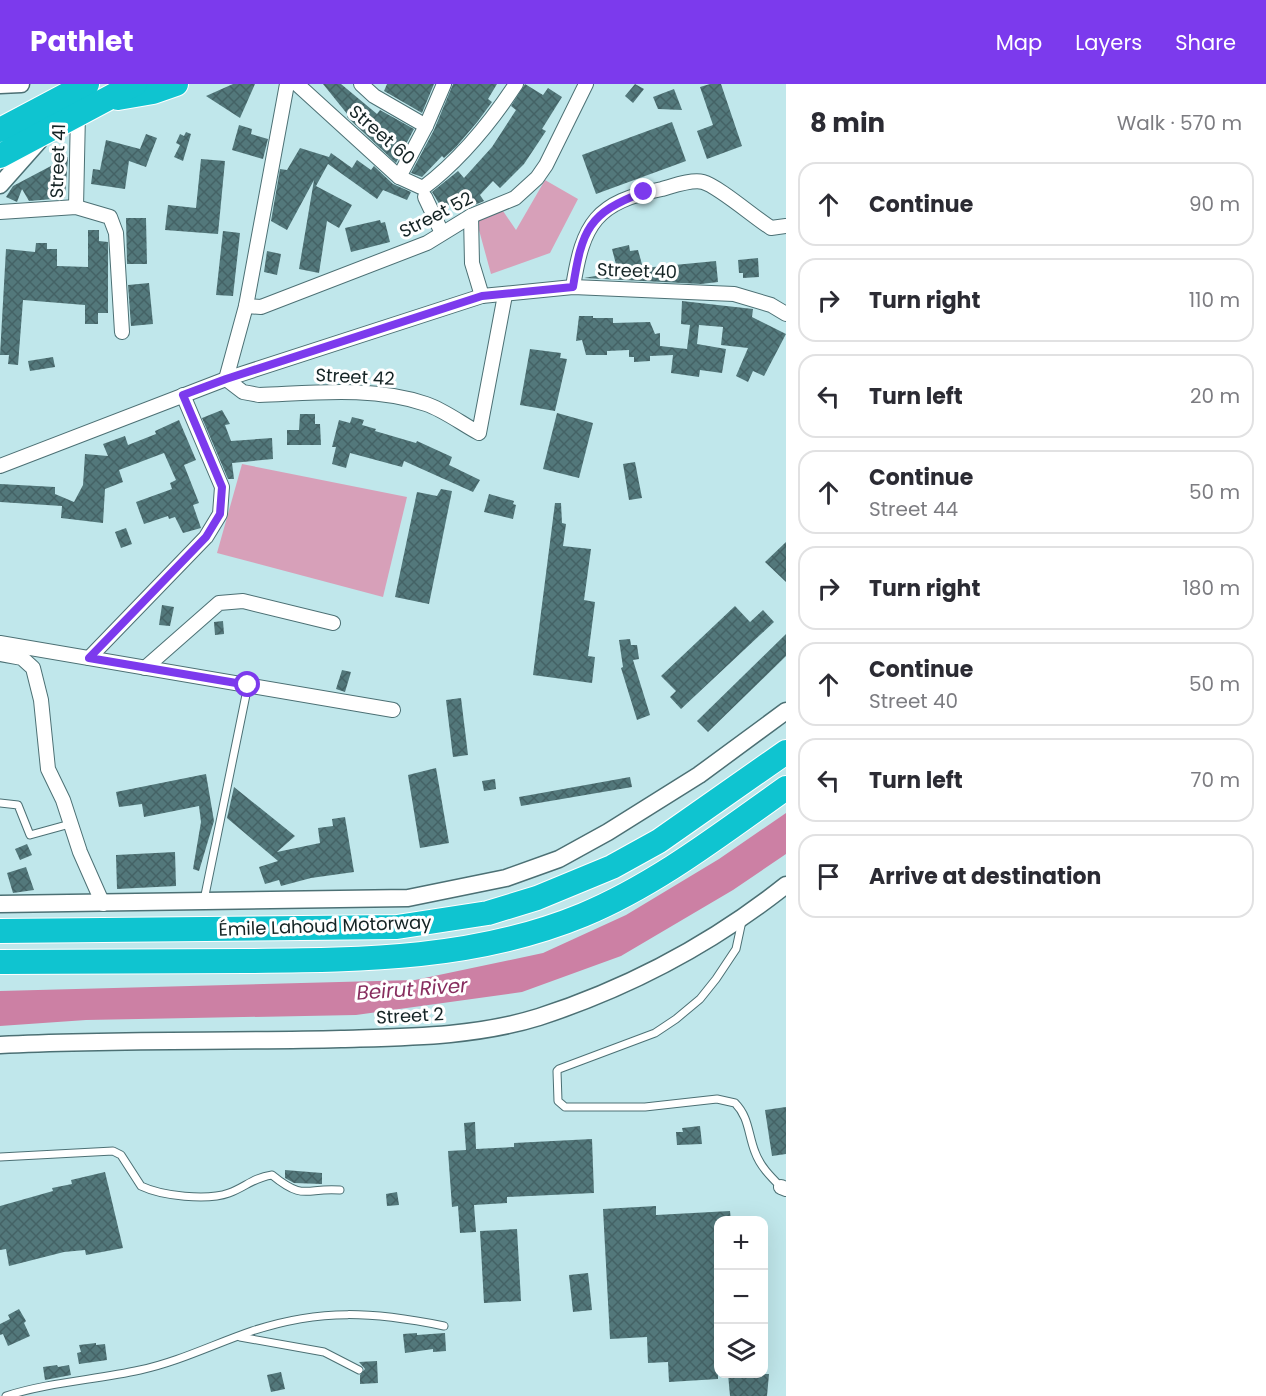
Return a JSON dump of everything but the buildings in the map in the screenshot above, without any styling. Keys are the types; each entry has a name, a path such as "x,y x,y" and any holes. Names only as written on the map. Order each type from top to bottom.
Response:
{"highway":[{"path":"0,120 54,84"},
{"path":"0,156 40,120 96,92 135,84"},
{"path":"0,130 78,113 96,92 153,92 176,84"},
{"name":"Émile Lahoud Motorway","path":"0,931 397,927 488,913 554,892 628,859 659,841 786,752"},
{"name":"Émile Lahoud Motorway","path":"0,962 350,960 417,956 489,945 554,926 633,891 786,788"}],"street":[{"path":"0,85 21,84"},
{"path":"226,379 246,306 286,84"},
{"name":"Street 60","path":"297,84 399,177 423,188 442,173 489,121 516,84"},
{"path":"361,84 374,96 426,126"},
{"path":"399,177 426,126 444,84"},
{"name":"Street 52","path":"246,306 261,307 427,243 471,216 515,198 537,178 586,84"},
{"name":"Street 41","path":"0,212 76,207 78,113"},
{"path":"0,185 40,120"},
{"path":"573,287 579,248 588,229 598,216 617,202 644,192 701,181 712,186 771,228 786,226"},
{"path":"425,197 442,233"},
{"path":"76,207 110,218 115,226 122,332"},
{"path":"471,216 472,262 482,296"},
{"name":"Street 40","path":"0,466 226,379 482,296 506,295 540,288 573,287 734,294 771,304 786,314"},
{"name":"Street 42","path":"226,379 243,392 259,395 370,392 400,397 428,405 479,433 506,295"},
{"path":"89,658 206,537 223,504 222,487 183,395"},
{"path":"146,668 219,603 243,601 333,623"},
{"path":"0,644 393,710"},
{"path":"0,654 22,658 33,668 41,700 48,769 63,800 70,824 103,904"},
{"path":"0,904 408,898 506,878 559,859 608,832 699,775 786,711"},
{"name":"Street 2","path":"0,1045 252,1042 414,1037 463,1033 537,1017 621,985 683,954 742,920 786,885"}],"lane":[{"path":"204,900 248,685"},
{"path":"0,803 18,806 30,835 70,824"},
{"path":"742,920 736,949 699,999 655,1033 559,1069 557,1071 558,1101 565,1107 645,1107 717,1099 735,1103 748,1122 754,1150 762,1166 784,1187"},
{"path":"0,1157 112,1150 121,1155 141,1186 171,1195 229,1193 256,1177 272,1175 288,1188 304,1192 340,1190"},
{"path":"6,1396 36,1386 141,1370 238,1336 315,1315 350,1312 390,1315 444,1326"},
{"path":"238,1336 324,1352 359,1370"}],"shaded area":[{"path":"545,180 578,199 550,253 491,274 476,219 503,211 516,230"},
{"path":"242,464 407,497 383,597 217,553"}],"water":[{"name":"Beirut River","path":"786,813 786,854 733,890 621,956 522,992 356,1015 86,1020 0,1026 0,991 415,980 543,953 626,915 719,859"}],"route":[{"path":"248,685 89,658 206,537 220,514 224,495 222,487 183,395 482,296 506,295 540,288 573,287 579,248 588,229 598,216 617,202 644,192"}]}
